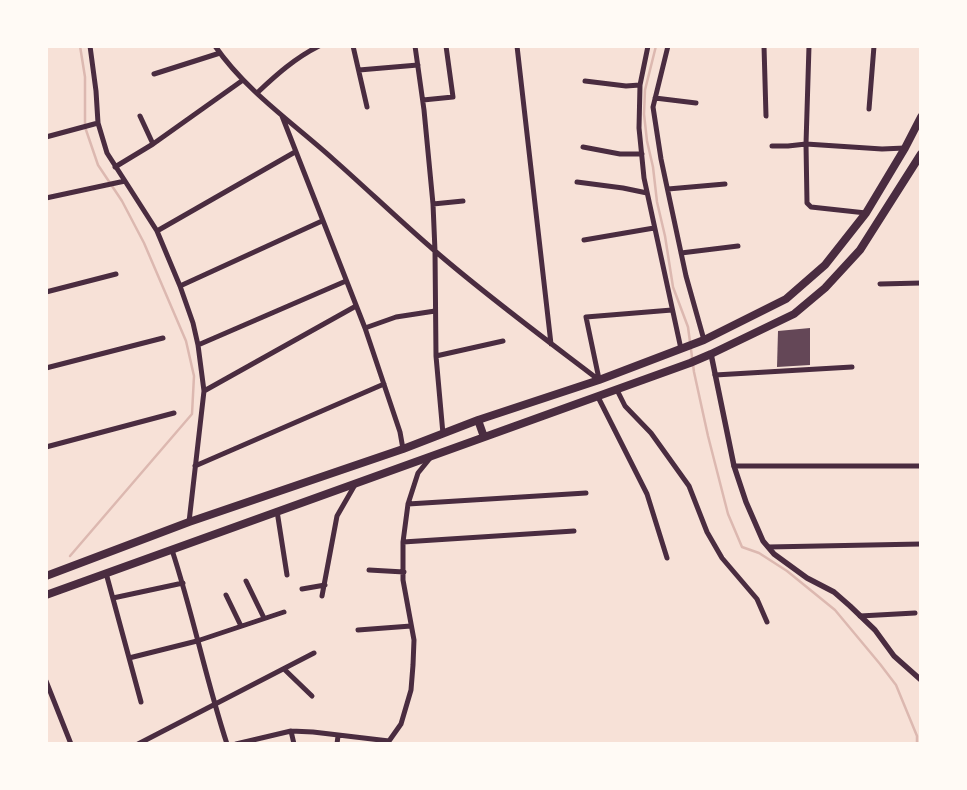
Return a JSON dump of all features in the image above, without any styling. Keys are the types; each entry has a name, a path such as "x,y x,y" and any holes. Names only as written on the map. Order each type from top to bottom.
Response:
{"main road":[{"path":"46,576 189,522 404,449 478,420 599,380 701,341 786,299 825,265 866,214 921,117"},
{"path":"46,595 690,363 794,314 847,267 860,250 921,154"},
{"path":"478,420 484,437"}],"street":[{"path":"90,46 98,123 107,153 157,231 180,286 193,323 198,345 204,391 189,522"},
{"path":"215,46 243,80 435,251 599,380"},
{"path":"257,93 306,52 319,46"},
{"path":"353,46 367,107"},
{"path":"415,46 433,204 436,356 443,434"},
{"path":"422,100 453,97 446,46"},
{"path":"517,46 552,344"},
{"path":"648,46 640,85 642,154 654,228 672,310 683,348"},
{"path":"668,46 653,107 681,253 701,341"},
{"path":"764,46 766,116"},
{"path":"809,46 806,144 807,203 811,207 866,214"},
{"path":"870,109 874,46"},
{"path":"154,74 220,53"},
{"path":"359,70 418,65"},
{"path":"115,167 153,144 243,80"},
{"path":"585,81 626,86 640,85"},
{"path":"655,98 696,103"},
{"path":"140,116 153,144"},
{"path":"282,116 365,328 404,449"},
{"path":"46,137 98,123"},
{"path":"772,146 806,144 882,149 905,148"},
{"path":"583,147 620,154 642,154"},
{"path":"157,231 296,152"},
{"path":"46,198 125,182"},
{"path":"577,182 647,192"},
{"path":"668,189 724,184"},
{"path":"433,204 463,201"},
{"path":"180,286 322,221"},
{"path":"584,240 654,228"},
{"path":"681,253 738,246"},
{"path":"46,292 116,274"},
{"path":"198,345 346,281"},
{"path":"880,284 921,283"},
{"path":"204,391 356,306"},
{"path":"599,380 586,317 672,310"},
{"path":"365,328 396,317 435,311"},
{"path":"46,368 163,338"},
{"path":"436,356 503,341"},
{"path":"707,356 715,375 734,466 746,502 763,541 774,554 807,578 834,592 875,630 894,656 921,680"},
{"path":"715,375 852,367"},
{"path":"195,466 384,384"},
{"path":"617,390 625,406 651,433 689,486 707,532 722,558 757,599 767,622"},
{"path":"598,397 647,494 667,558"},
{"path":"46,447 174,413"},
{"path":"236,744 262,741 291,731 389,742 401,724 411,690 414,640 405,595 403,542 408,504 418,473 431,456"},
{"path":"734,466 921,466"},
{"path":"322,596 337,516 356,482"},
{"path":"408,504 586,493"},
{"path":"277,511 287,575"},
{"path":"403,542 574,531"},
{"path":"768,546 921,544"},
{"path":"172,550 183,584 214,705 227,744"},
{"path":"369,570 404,572"},
{"path":"106,573 141,702"},
{"path":"246,581 264,618"},
{"path":"113,598 183,584"},
{"path":"302,589 325,585"},
{"path":"226,595 241,626"},
{"path":"129,658 198,640 284,612"},
{"path":"860,616 914,613"},
{"path":"358,630 411,626"},
{"path":"138,744 314,653"},
{"path":"284,669 312,696"},
{"path":"46,681 71,744"},
{"path":"291,731 294,744"},
{"path":"337,744 338,736"}],"building":[{"path":"810,328 810,365 777,367 778,331"}],"waterway":[{"path":"70,556 192,414 194,376 186,341 144,243 122,201 98,165 85,127 85,77 80,46"},
{"path":"656,46 645,90 644,114 647,141 673,287 688,327 694,372 728,514 742,547 759,553 787,571 835,610 880,664 896,685 917,736 917,744"}]}
